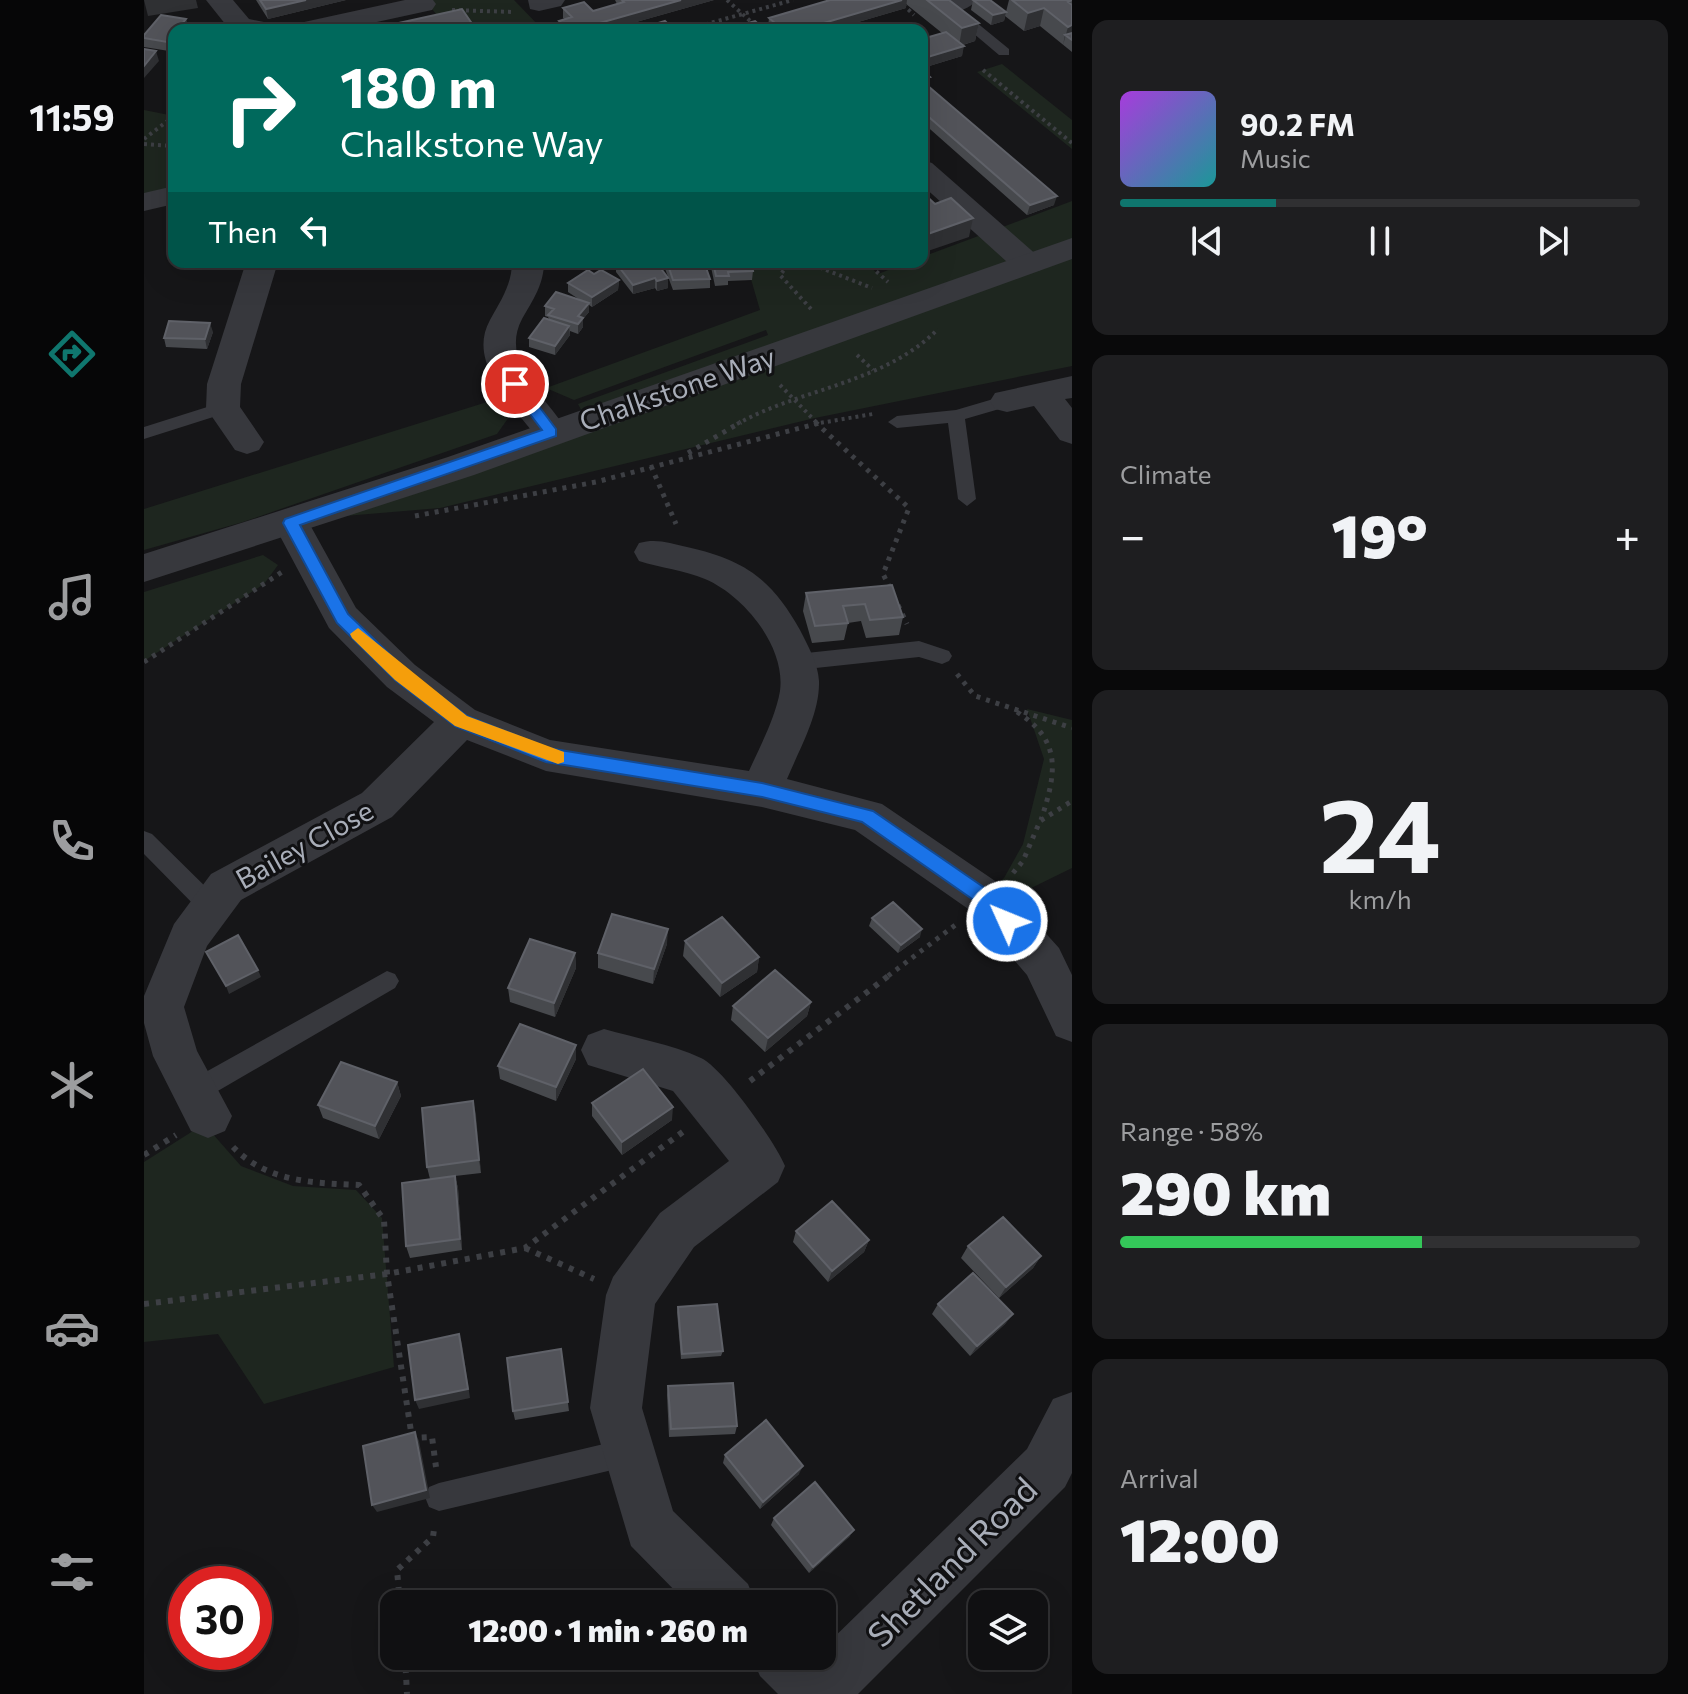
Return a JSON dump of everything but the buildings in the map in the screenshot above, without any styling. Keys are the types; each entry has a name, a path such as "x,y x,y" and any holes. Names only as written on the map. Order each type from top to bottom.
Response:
{"street":[{"path":"219,0 239,24"},
{"path":"378,22 423,4"},
{"path":"928,174 1028,264"},
{"path":"144,202 168,196"},
{"name":"Chalkstone Way","path":"144,568 291,523 1072,248"},
{"path":"247,442 223,408 224,384 233,345 249,309 260,268"},
{"path":"528,268 528,279 498,335 504,370 551,432"},
{"path":"1007,401 1058,391 1072,432"},
{"path":"291,523 342,618 401,676 461,721 546,755 762,790 867,816 989,900 1043,962 1072,1022"},
{"path":"699,556 742,581 771,611 797,662 799,691 762,790"},
{"name":"Bailey Close","path":"201,1103 176,1056 162,1007 189,937 226,887 377,805 461,721"},
{"path":"604,1050 688,1074 717,1106 761,1166 677,1230 631,1295 616,1408 650,1527 714,1590"},
{"name":"Shetland Road","path":"817,1694 1046,1468 1072,1418"},
{"path":"794,1670 817,1694"}],"lane":[{"path":"950,2 1004,52"},
{"path":"897,422 956,416 1007,401"},
{"path":"144,433 223,408"},
{"path":"956,416 967,499"},
{"path":"797,662 919,649 942,656"},
{"path":"144,840 211,907"},
{"path":"201,1103 387,981"},
{"path":"439,1497 629,1452"}],"path":[{"path":"727,0 753,24"},
{"path":"706,24 793,0"},
{"path":"898,0 914,15"},
{"path":"423,4 429,11 527,13 546,2"},
{"path":"980,68 1072,143"},
{"path":"144,142 168,121"},
{"path":"144,142 168,145"},
{"path":"784,268 780,275 814,313"},
{"path":"821,268 877,291"},
{"path":"872,268 893,287"},
{"path":"681,457 743,420 790,399 873,371 914,353 941,325"},
{"path":"856,354 873,371"},
{"path":"768,355 779,366 778,382 790,399 909,508 883,574 919,649"},
{"path":"405,518 468,509 596,482 681,457 819,423"},
{"path":"651,466 676,522 699,556"},
{"path":"144,662 293,565"},
{"path":"942,656 975,696 1072,728"},
{"path":"144,1304 387,1274 525,1248 989,900 1023,861 1050,794 1051,743 1034,720 1005,706"},
{"path":"1040,821 1072,801"},
{"path":"201,1103 245,1162 295,1181 359,1185 384,1220 387,1274 412,1438 432,1437 439,1497 433,1537 397,1570 399,1590"},
{"path":"525,1248 631,1295"},
{"path":"406,1670 407,1694"}],"shaded area":[{"path":"425,0 514,0 537,24 444,24"},
{"path":"1002,64 1072,120 1072,149 977,72"},
{"path":"144,110 168,115 168,189 144,195"},
{"path":"1072,201 1072,366 815,418 440,508 333,517 588,423 578,404 768,335 766,330 574,400 546,388 760,310 748,268 872,268 878,274 894,268 928,268 928,255"},
{"path":"500,398 509,417 497,434 243,522 144,550 144,509"},
{"path":"263,555 278,565 264,584 144,661 144,592"},
{"path":"1027,709 1072,720 1072,868 1003,902 989,892 1004,878 1023,844 1044,759"},
{"path":"204,1124 241,1166 293,1186 356,1190 382,1218 394,1367 264,1404 218,1334 144,1342 144,1162"}],"slow traffic":[{"path":"358,634 401,676 461,721 558,757"}],"route":[{"path":"515,384 551,432 291,523 342,618 401,676 461,721 546,755 762,790 867,816 989,900 1007,921"}]}
